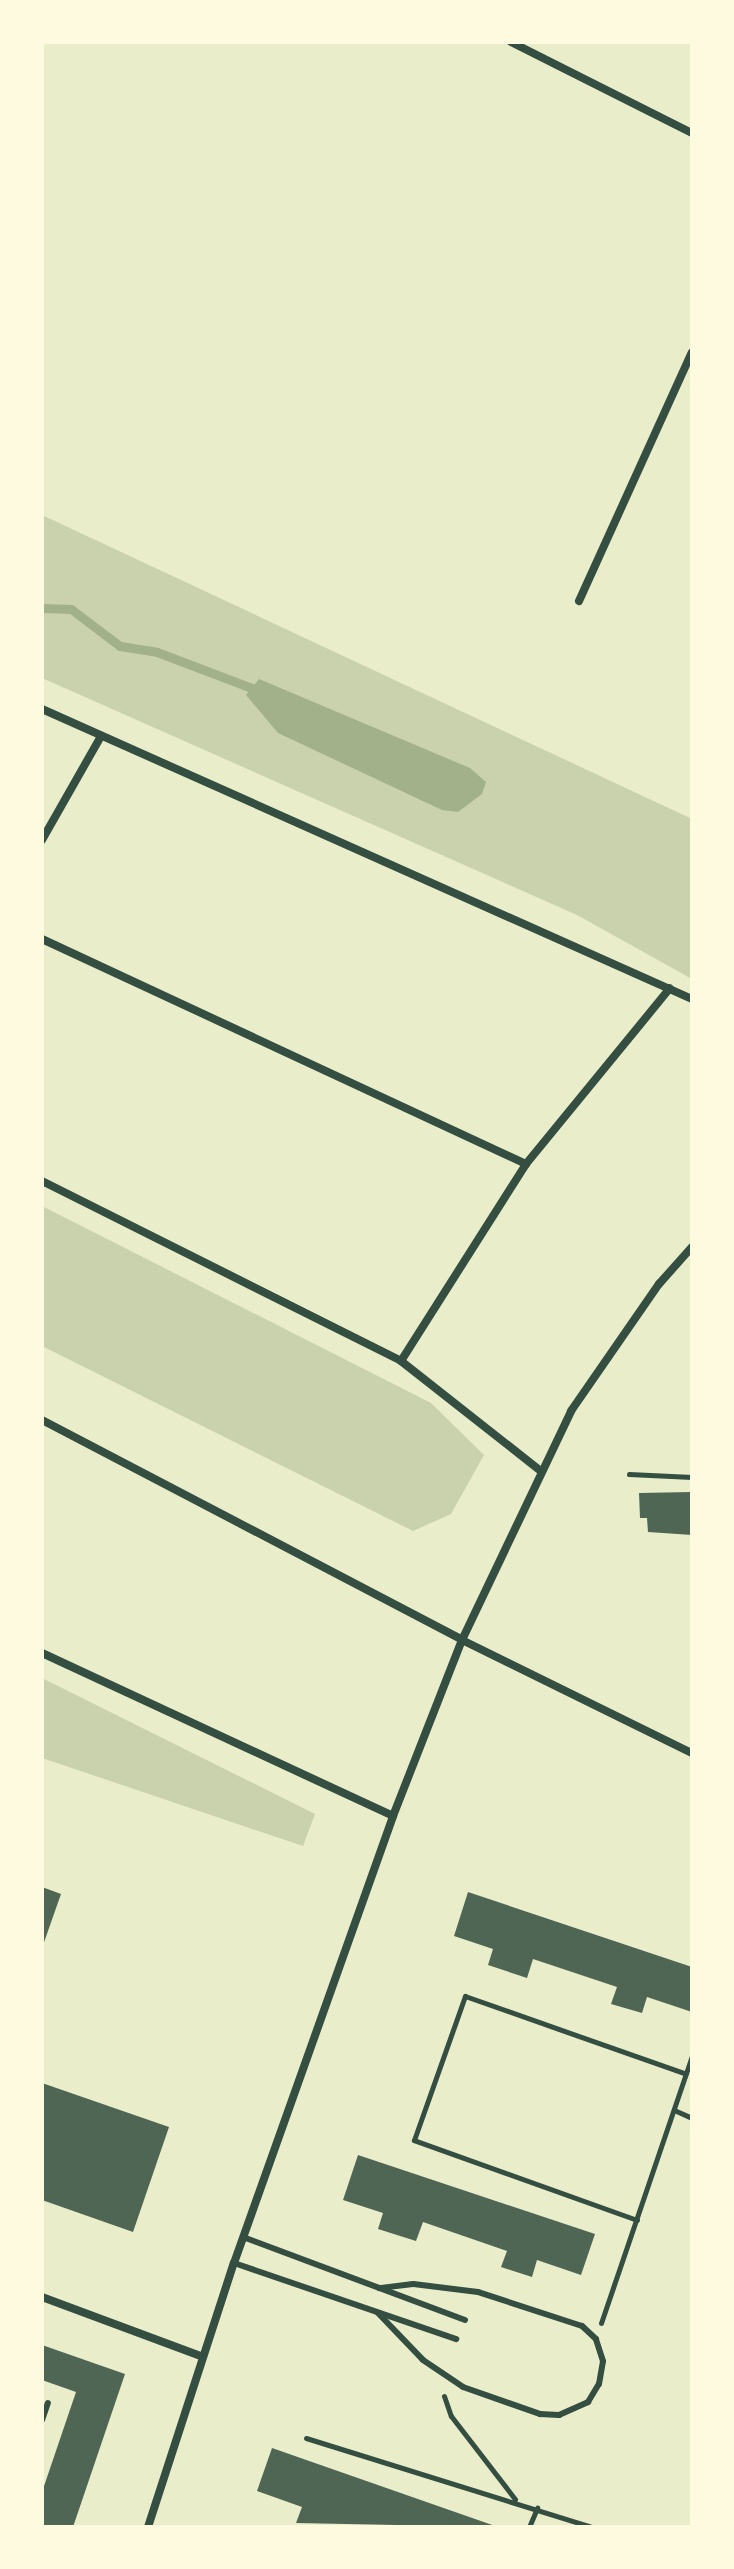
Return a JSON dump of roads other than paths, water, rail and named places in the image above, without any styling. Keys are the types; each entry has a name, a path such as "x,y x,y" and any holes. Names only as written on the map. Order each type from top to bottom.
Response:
{"street":[{"path":"511,42 692,133"},
{"path":"579,601 692,352"},
{"path":"42,709 692,999"},
{"path":"42,840 101,736"},
{"path":"42,939 526,1164"},
{"path":"401,1361 526,1164 670,988"},
{"path":"42,1181 401,1361 541,1471"},
{"path":"148,2527 201,2356 243,2237 393,1816 462,1640 571,1411 659,1284 692,1247"},
{"path":"42,1420 462,1640 692,1753"},
{"path":"42,1653 393,1816"},
{"path":"42,2297 201,2356"}],"lane":[{"path":"243,2237 465,2320"},
{"path":"234,2263 456,2339"},
{"path":"378,2313 435,2368 463,2387 540,2414 559,2415 588,2402 599,2384 603,2361 596,2339 582,2326 478,2292 413,2284 379,2288"},
{"path":"42,2420 48,2403"}],"waterway":[{"path":"42,608 71,609 120,646 157,652 252,688"}]}
